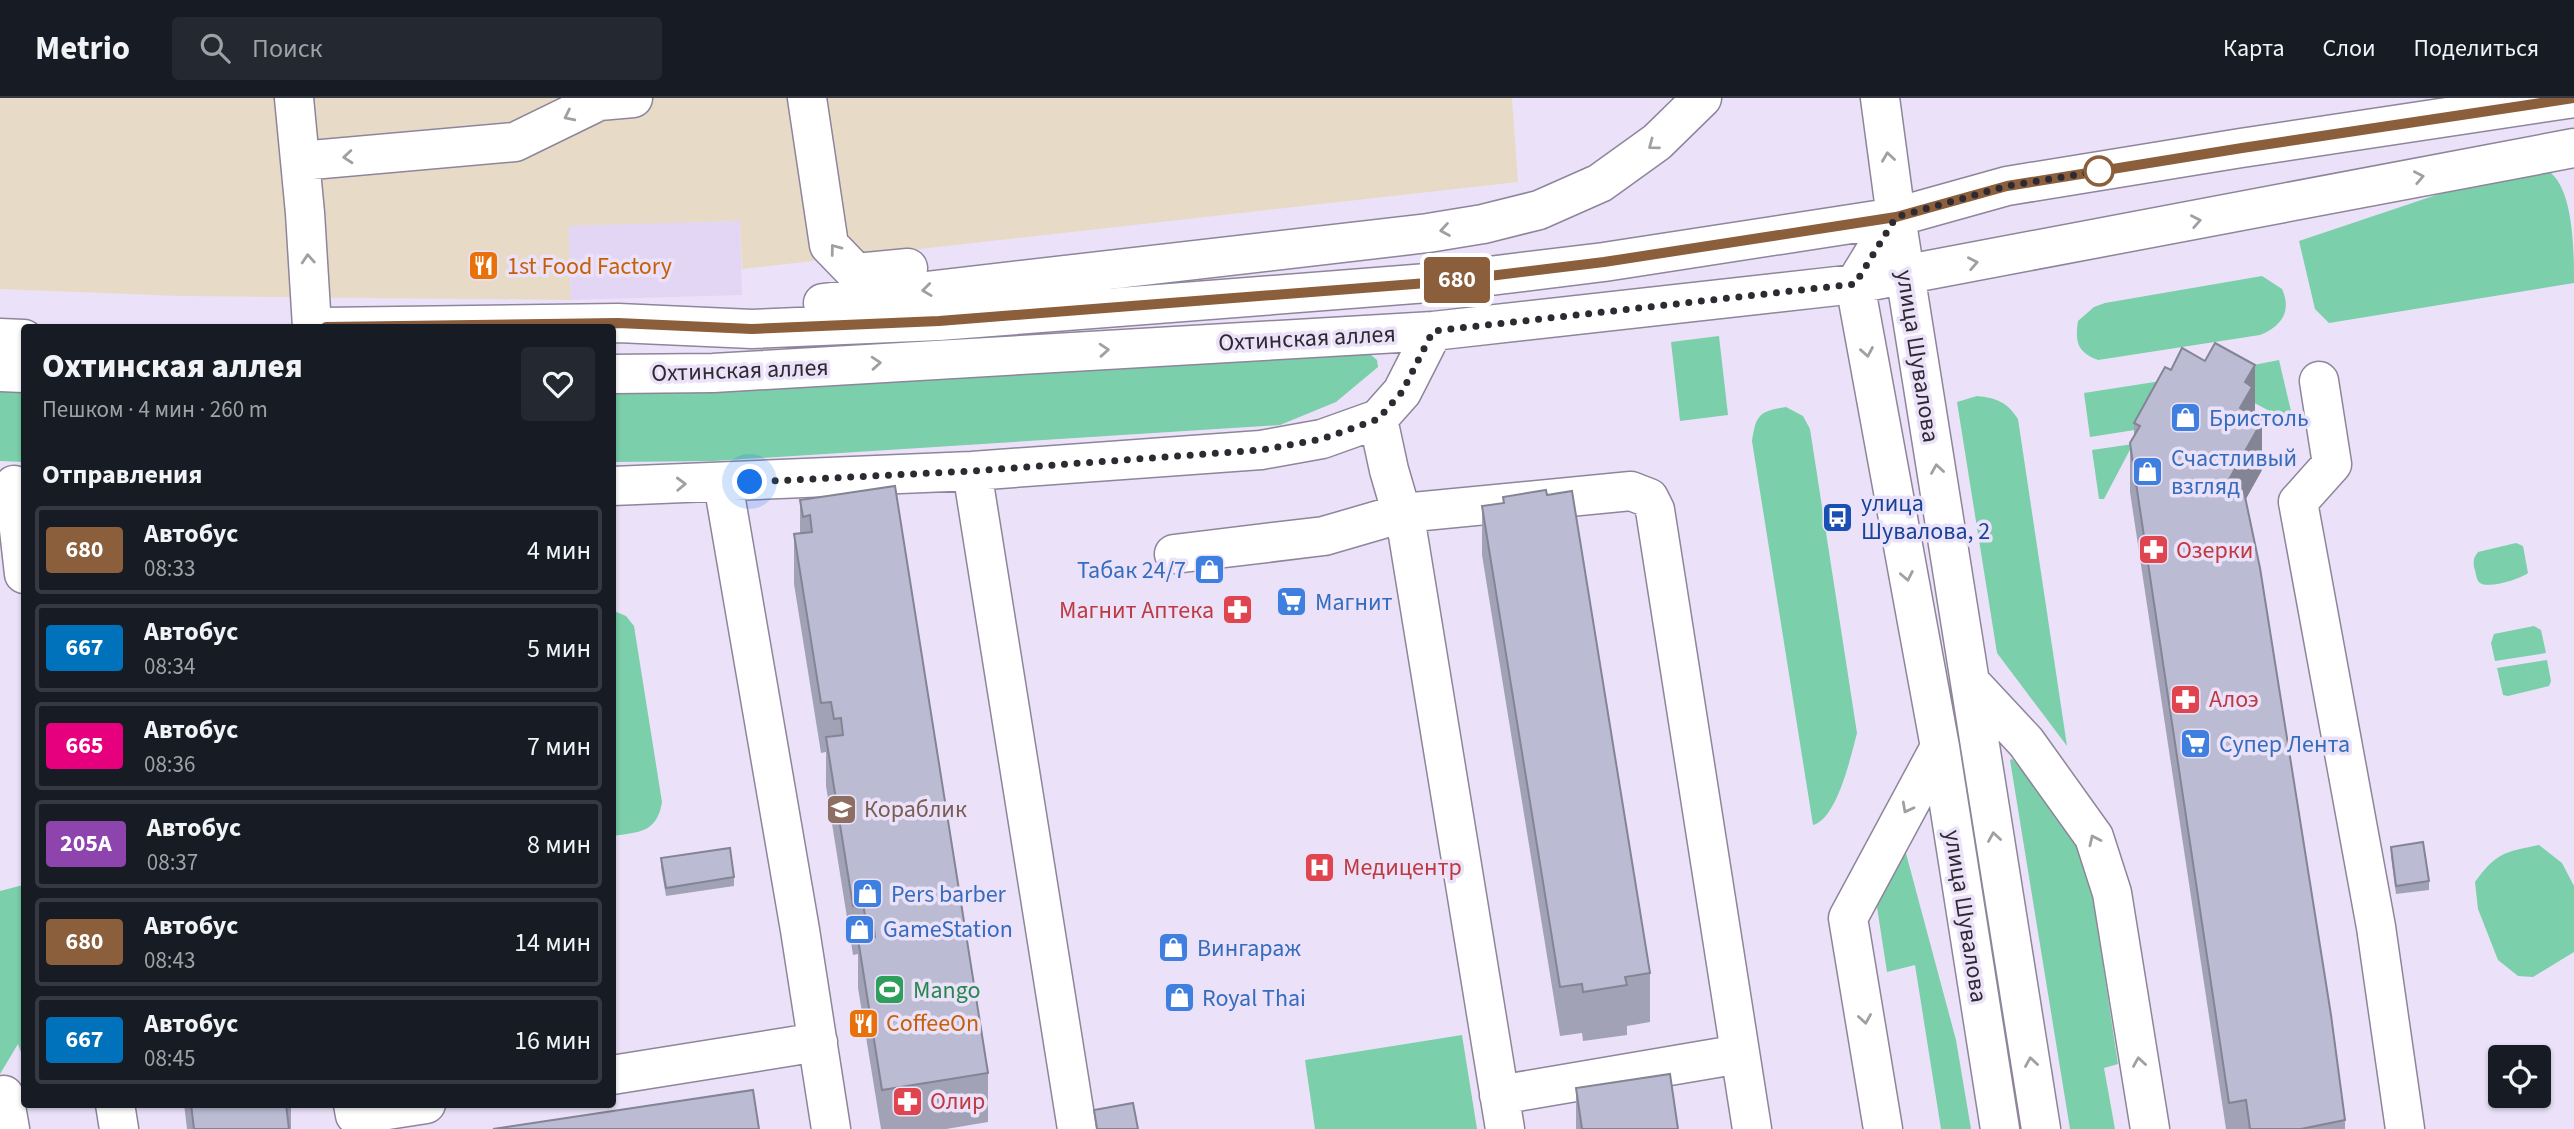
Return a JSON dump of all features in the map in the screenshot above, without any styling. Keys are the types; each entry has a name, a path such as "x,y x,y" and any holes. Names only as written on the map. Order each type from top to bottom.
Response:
{"street":[{"path":"294,98 313,324"},
{"path":"300,161 515,142 599,101 633,98"},
{"path":"807,98 829,245 856,272 1113,248 1381,238"},
{"path":"618,323 777,308 1483,224 1539,210 1600,183 1657,142 1702,98"},
{"path":"1880,98 1896,217"},
{"name":"Охтинская аллея","path":"544,324 618,323 752,329 939,321 1427,283 1604,262 1896,217 2007,186 2574,99"},
{"name":"Охтинская аллея","path":"616,374 713,373 1433,331 1855,284 2574,148"},
{"name":"улица Шувалова","path":"1896,217 2041,1129"},
{"name":"улица Шувалова","path":"1896,217 1855,284 1940,747 2000,1129"},
{"path":"616,486 972,471 1261,450 1322,439 1378,419 1402,392 1433,331"},
{"path":"0,338 21,339"},
{"path":"0,372 21,373"},
{"path":"2319,381 2332,464 2298,502 2376,927 2405,1129"},
{"path":"1378,419 1389,470 1403,513 1502,1112 1740,1054"},
{"path":"972,471 1077,1129"},
{"path":"723,483 831,1129"},
{"path":"13,485 16,572"},
{"path":"1174,554 1324,536 1403,513 1631,491 1650,498 1655,510 1752,1129"},
{"path":"1970,682 2026,742 2094,836 2112,893 2151,1129"},
{"path":"1883,1129 1848,918 1940,747"},
{"path":"616,1074 818,1042"},
{"path":"116,1108 119,1129"},
{"path":"354,1108 355,1115 400,1108"}],"shaded area":[{"path":"0,98 1512,98 1518,182 742,269 740,221 569,227 571,300 179,296 0,289"},
{"path":"740,221 742,295 571,300 569,226"}],"green space":[{"path":"2548,171 2557,179 2568,206 2573,239 2574,283 2329,323 2315,309 2299,241 2454,189"},
{"path":"2262,276 2282,289 2286,304 2279,322 2260,335 2098,360 2082,350 2077,340 2078,321 2094,307 2105,303"},
{"path":"1719,336 1728,415 1680,421 1671,342"},
{"path":"1252,354 1371,355 1377,360 1378,367 1336,402 1280,425 714,461 616,462 616,387"},
{"path":"2279,360 2294,424 2209,379 2208,374"},
{"path":"2161,381 2141,429 2090,437 2084,393"},
{"path":"0,388 21,389 21,462 0,461"},
{"path":"1977,396 2001,402 2018,419 2067,746 1997,653 1957,402"},
{"path":"1786,407 1803,416 1810,429 1857,733 1836,799 1822,820 1813,825 1752,441 1760,416 1770,410"},
{"path":"2133,444 2104,499 2099,499 2092,450"},
{"path":"2516,543 2523,546 2528,573 2504,583 2480,583 2474,565 2478,552"},
{"path":"616,612 626,616 634,626 662,802 656,820 639,832 616,836"},
{"path":"2534,626 2541,630 2546,653 2495,661 2491,643 2494,634"},
{"path":"2547,660 2551,681 2549,686 2503,695 2497,668"},
{"path":"2012,759 2057,811 2089,872 2118,1064 2104,1068 2115,1129 2070,1129 2010,760"},
{"path":"2539,845 2562,863 2574,886 2574,952 2533,977 2518,976 2498,960 2478,909 2475,882 2495,859"},
{"path":"1904,846 1956,1040 1971,1129 1941,1129 1915,965 1887,972 1877,907 1898,847"},
{"path":"21,886 21,1052 18,1044 0,1074 0,891"},
{"path":"1462,1035 1477,1129 1315,1129 1305,1060"}],"building":[{"path":"2215,343 2255,365 2245,382 2252,387 2240,408 2262,421 2227,483 2244,492 2260,568 2331,1015 2345,1120 2301,1129 2250,1129 2246,1100 2229,1103 2130,443 2140,426 2134,423 2165,367 2171,370 2182,348 2205,361"},
{"path":"895,486 988,1073 882,1090 858,939 875,937 873,920 866,921 863,904 853,906 826,737 843,735 841,718 834,719 831,702 821,703 794,534 812,532 810,515 803,517 800,500"},
{"path":"1546,490 1547,495 1572,491 1650,973 1625,977 1627,985 1583,992 1582,984 1560,987 1482,506 1504,503 1503,497"},
{"path":"2423,842 2429,881 2396,886 2391,847"},
{"path":"730,848 734,877 666,888 661,858"},
{"path":"1670,1074 1678,1129 1582,1129 1576,1088"},
{"path":"753,1090 759,1129 493,1129"},
{"path":"1133,1103 1138,1129 1097,1129 1094,1110"},
{"path":"191,1108 286,1108 289,1129 194,1129"}],"bus line":[{"name":"680","path":"545,324 618,323 752,329 939,321 1440,282 1604,262 1896,217 2007,186 2574,98"}],"place":[{"name":"1st Food Factory","path":"484,266"},
{"name":"Бристоль","path":"2186,418"},
{"name":"Счастливый взгляд","path":"2148,472"},
{"name":"улица Шувалова, 2","path":"1838,517"},
{"name":"Озерки","path":"2153,550"},
{"name":"Табак 24/7","path":"1209,570"},
{"name":"Магнит","path":"1292,602"},
{"name":"Магнит Аптека","path":"1237,610"},
{"name":"Алоэ","path":"2186,699"},
{"name":"Супер Лента","path":"2196,744"},
{"name":"Кораблик","path":"841,809"},
{"name":"Медицентр","path":"1320,867"},
{"name":"Pers barber","path":"868,894"},
{"name":"GameStation","path":"860,929"},
{"name":"Вингараж","path":"1174,948"},
{"name":"Mango","path":"890,990"},
{"name":"Royal Thai","path":"1179,998"},
{"name":"CoffeeOn","path":"863,1023"},
{"name":"Олир","path":"907,1101"}],"route":[{"path":"750,482 972,471 1261,450 1322,439 1378,419 1402,392 1433,331 1855,284 1896,217 2007,186 2111,169 2099,171"}]}
